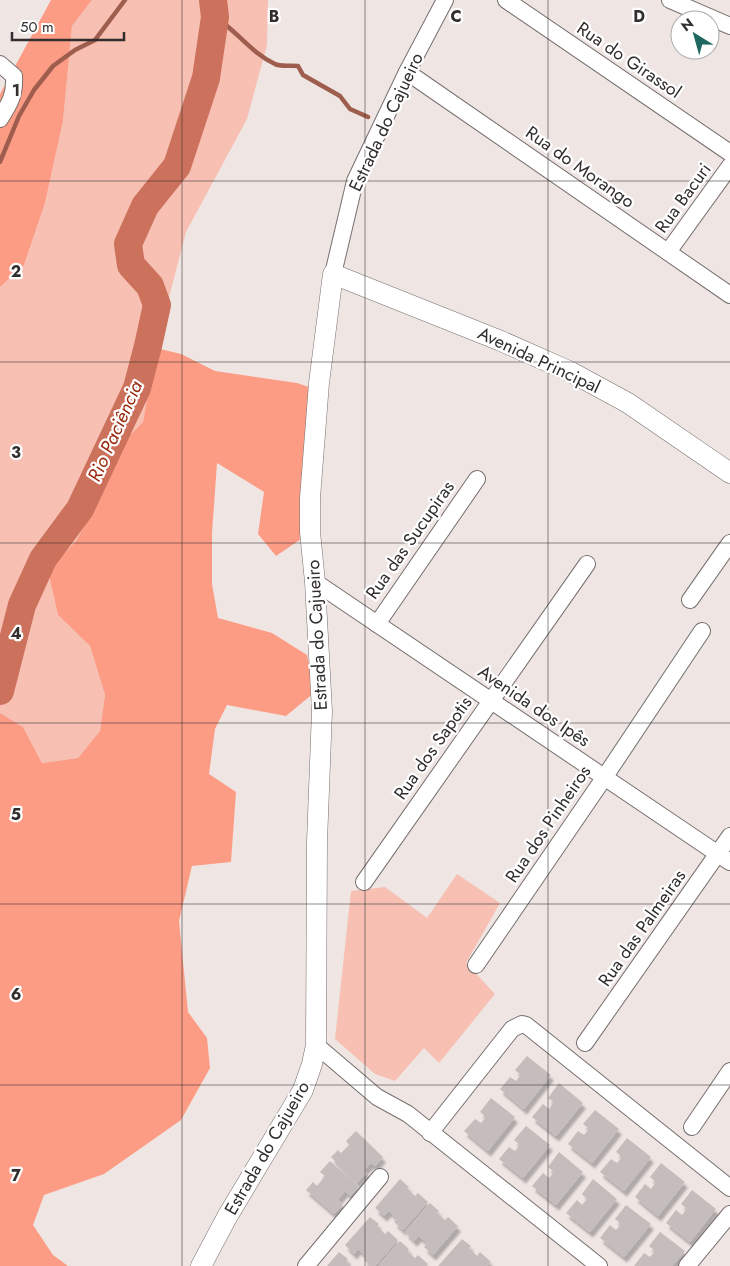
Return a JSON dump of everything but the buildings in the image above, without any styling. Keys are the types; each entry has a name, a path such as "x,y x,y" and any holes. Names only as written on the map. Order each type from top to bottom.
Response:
{"street":[{"name":"Estrada do Cajueiro","path":"201,1266 303,1090 316,1045 317,842 322,711 315,582 310,532 310,498 319,383 333,274 355,181 407,72 445,0"},
{"name":"Rua do Girassol","path":"506,0 730,153"},
{"path":"670,0 730,26"},
{"path":"0,64 14,76 15,89 0,119"},
{"name":"Rua do Morango","path":"407,72 730,295"},
{"name":"Rua Bacuri","path":"668,252 730,166"},
{"name":"Avenida Principal","path":"333,274 501,341 571,372 628,403 730,473"},
{"name":"Rua das Sucupiras","path":"377,624 477,479"},
{"path":"690,600 730,543"},
{"name":"Rua dos Sapotis","path":"364,882 587,564"},
{"name":"Avenida dos Ipês","path":"315,582 724,858"},
{"name":"Rua dos Pinheiros","path":"476,965 702,631"},
{"name":"Rua das Palmeiras","path":"585,1043 724,858 730,836"},
{"path":"430,1132 512,1029 522,1024 526,1025 730,1188"},
{"path":"316,1045 377,1097 408,1114 599,1266"},
{"path":"692,1127 730,1072"},
{"path":"306,1266 380,1177"},
{"path":"687,1266 730,1214"}],"shaded area":[{"path":"51,0 92,0 72,26 63,121 45,203 24,265 0,287 0,94"},
{"path":"92,0 268,0 267,45 247,119 186,232 156,348 143,422 119,446 98,502 76,541 48,571 58,615 90,646 105,695 100,731 78,758 42,763 23,727 0,713 0,287 24,265 45,203 63,121 72,26"},
{"path":"156,348 181,354 215,371 297,383 312,388 301,539 276,556 258,534 264,492 217,463 212,533 212,584 218,618 272,633 307,655 315,692 286,716 227,705 215,729 209,774 236,792 231,862 192,866 179,921 188,1012 207,1038 210,1068 181,1120 104,1174 44,1195 33,1225 53,1255 68,1266 0,1266 0,713 23,727 42,763 78,758 100,731 105,695 90,646 58,615 48,571 76,541 98,502 119,446 143,422"},
{"path":"457,874 500,903 466,963 495,994 439,1063 424,1048 395,1081 375,1074 335,1039 351,891 385,887 427,918"}],"waterway":[{"path":"0,162 19,116 34,90 53,66 75,50 95,40 125,0"},
{"name":"Rio Paciência","path":"0,691 22,605 43,559 80,509 137,388 157,305 150,286 131,265 128,244 145,206 177,166 206,78 215,17 213,0"},
{"path":"215,17 258,54 277,65 298,66 303,75 340,96 350,109 368,117"}]}
